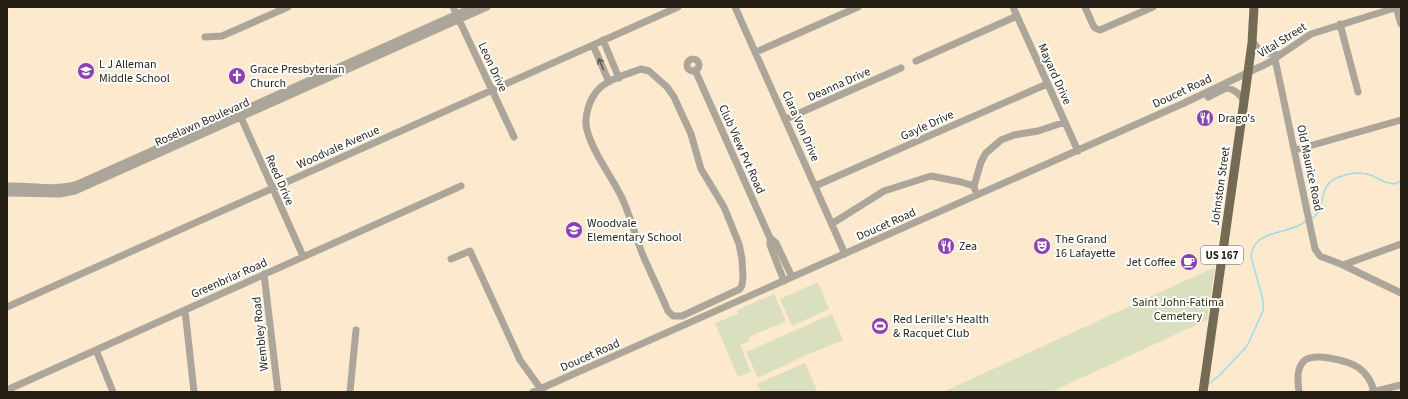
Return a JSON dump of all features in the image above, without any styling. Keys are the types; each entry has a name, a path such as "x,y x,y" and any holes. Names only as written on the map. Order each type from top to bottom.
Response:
{"main road":[{"name":"Johnston Street","path":"1203,392 1248,73 1254,7"}],"street":[{"path":"205,37 222,36 288,7"},
{"name":"Leon Drive","path":"453,7 514,137"},
{"name":"Roselawn Boulevard","path":"458,17 472,7"},
{"name":"Roselawn Boulevard","path":"7,193 82,185 458,17 487,7"},
{"name":"Woodvale Avenue","path":"7,306 678,7"},
{"name":"Clara Von Drive","path":"736,7 845,254"},
{"path":"756,52 858,7"},
{"name":"Mayard Drive","path":"1013,7 1078,151"},
{"path":"1085,7 1093,25 1097,29 1103,29 1153,7"},
{"path":"1397,7 1401,24"},
{"name":"Vital Street","path":"1248,73 1278,57 1311,34 1397,7"},
{"path":"916,61 1017,16"},
{"path":"1340,24 1358,92"},
{"path":"602,40 619,78"},
{"path":"1252,40 1254,44 1264,53 1278,57"},
{"path":"593,45 609,82"},
{"name":"Old Maurice Road","path":"1278,57 1315,249 1317,253 1343,265"},
{"name":"Deanna Drive","path":"786,119 901,68"},
{"path":"641,69 645,69 667,87 674,97 691,134 701,169 724,207 739,244 742,259 743,278 740,289 682,316 674,316 668,311 643,255 622,198 603,167 587,130 587,117 593,96 598,88 609,82 641,69"},
{"name":"Club View Pvt Road","path":"695,70 770,238 770,245 784,281"},
{"name":"Doucet Road","path":"533,392 542,390 792,277 1078,151 1248,73"},
{"name":"Gayle Drive","path":"815,186 1048,84"},
{"path":"1111,136 1127,132 1226,88 1235,91 1244,101"},
{"name":"Reed Drive","path":"240,114 303,256"},
{"path":"1295,150 1401,120"},
{"path":"977,196 974,186 981,162 986,153 1001,140 1014,135 1038,131 1065,122"},
{"path":"832,223 884,191 931,176 974,186"},
{"name":"Roselawn Boulevard","path":"7,186 33,190"},
{"name":"Greenbriar Road","path":"7,390 461,186"},
{"name":"Club View Pvt Road","path":"770,238 776,243 792,277"},
{"path":"1343,265 1401,244"},
{"path":"451,260 470,251 520,360 542,390"},
{"path":"1343,265 1401,293"},
{"name":"Wembley Road","path":"264,274 278,392"},
{"path":"740,289 744,299"},
{"path":"185,310 194,392"},
{"path":"350,392 356,330"},
{"path":"96,350 113,392"},
{"path":"1299,392 1298,374 1300,366 1304,360 1311,357 1330,358 1356,366 1369,379 1373,392 1383,391 1401,385"}],"green space":[{"name":"Saint John-Fatima Cemetery","path":"1215,267 1207,320 1051,392 943,392"},
{"path":"818,282 829,309 792,326 780,299"},
{"path":"774,294 786,321 749,337 750,341 740,345 751,372 738,377 715,323 738,314 737,310"},
{"path":"832,314 843,340 804,356 758,378 746,352"},
{"path":"805,363 817,390 812,392 761,392 757,384"}],"waterway":[{"path":"1311,219 1319,210 1327,186 1339,177 1360,173 1369,174 1389,183 1396,184 1401,180"},
{"path":"1207,385 1220,375 1247,346 1263,311 1263,300 1251,257 1253,249 1261,239 1296,227 1306,221"}],"place":[{"name":"L J Alleman Middle School","path":"86,71"},
{"name":"Grace Presbyterian Church","path":"237,76"},
{"name":"Drago's","path":"1205,118"},
{"name":"Woodvale Elementary School","path":"574,230"},
{"name":"Zea","path":"946,246"},
{"name":"The Grand 16 Lafayette","path":"1042,246"},
{"name":"Jet Coffee","path":"1189,262"},
{"name":"Red Lerille's Health & Racquet Club","path":"880,326"}]}
